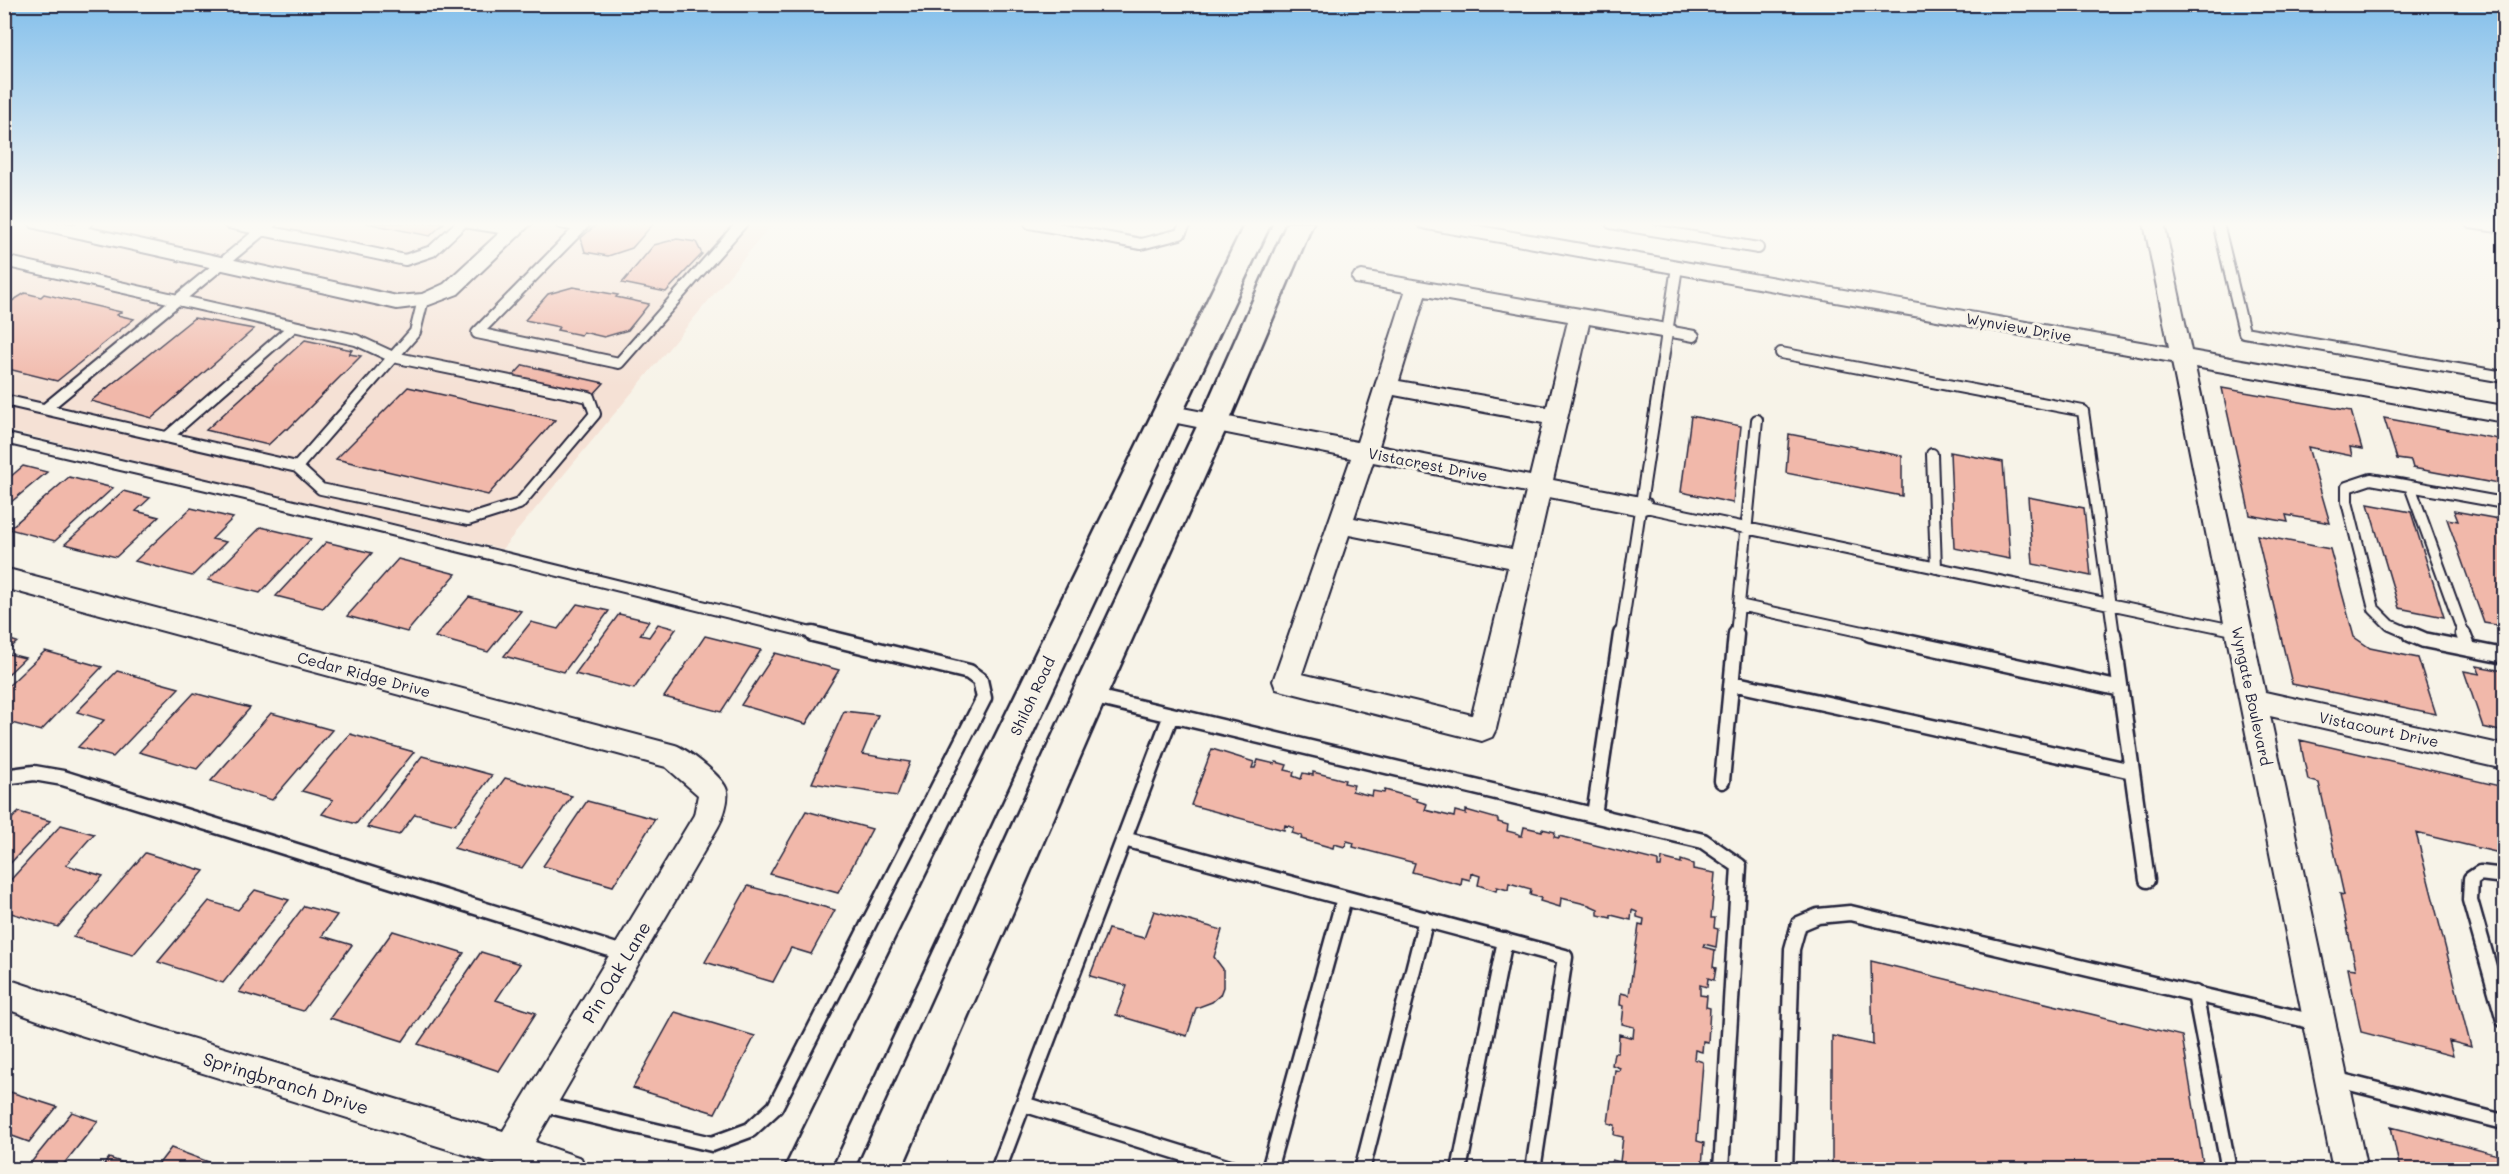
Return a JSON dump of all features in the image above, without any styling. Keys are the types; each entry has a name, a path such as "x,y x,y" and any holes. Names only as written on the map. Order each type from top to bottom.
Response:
{"main road":[{"name":"Shiloh Road","path":"806,1170 1232,278"},
{"path":"878,1170 1089,695 1214,422 1276,278"},
{"path":"1039,682 1089,695"}],"street":[{"path":"282,278 389,302 405,303 439,296 463,278"},
{"path":"1362,278 1667,331"},
{"name":"Wynview Drive","path":"1739,278 2505,414"},
{"name":"Wyngate Boulevard","path":"2165,278 2350,1170"},
{"path":"1417,287 1365,452 1286,681 1482,729 1580,316"},
{"path":"1386,386 1556,417"},
{"name":"Vistacrest Drive","path":"1167,413 1641,506"},
{"path":"1340,524 1523,561"},
{"name":"Cedar Ridge Drive","path":"4,578 675,757 713,791"},
{"name":"Vistacourt Drive","path":"2253,701 2505,757"},
{"name":"Pin Oak Lane","path":"511,1150 708,818 713,791"},
{"name":"Springbranch Drive","path":"4,993 255,1074 511,1150 569,1170"}],"lane":[{"path":"4,400 297,467 321,489 468,520 519,504 595,414 589,397 392,357 356,340 76,278"},
{"path":"45,409 204,278"},
{"path":"531,278 477,333 619,363 694,278"},
{"path":"1594,815 1675,278"},
{"path":"2231,278 2244,332 2505,377"},
{"path":"297,467 415,332 423,300"},
{"path":"166,437 293,327"},
{"path":"1667,331 1694,336"},
{"path":"1780,353 2083,411 2147,880"},
{"path":"1722,781 1757,420"},
{"path":"4,438 245,494 969,672 980,680 984,698 775,1107 750,1130 712,1144 538,1103"},
{"path":"1932,454 1936,568"},
{"path":"2505,503 2371,479 2347,487 2347,502 2374,609 2390,625 2415,636 2505,656"},
{"path":"2410,486 2469,649"},
{"path":"1641,506 2238,631"},
{"path":"1739,605 2121,689"},
{"path":"1732,683 2132,771"},
{"path":"1089,695 1703,841 1739,866 1721,1170"},
{"path":"998,1170 1171,715"},
{"path":"4,777 34,773 63,778 627,954"},
{"path":"1124,839 1565,957 1533,1170"},
{"path":"2505,876 2480,873 2471,879 2470,900 2505,1020"},
{"path":"1269,1170 1344,898"},
{"path":"1785,1170 1792,949 1799,924 1818,916 1850,913 2320,1023"},
{"path":"1362,1170 1426,919"},
{"path":"1460,1170 1504,940"},
{"path":"2195,993 2229,1170"},
{"path":"2331,1078 2505,1122"},
{"path":"1023,1104 1236,1170"}],"shaded area":[{"path":"5,278 727,278 502,549 5,430"}],"building":[{"path":"626,278 679,278 666,292 622,283"},
{"path":"573,287 618,295 616,297 649,304 628,330 604,337 583,332 581,335 557,330 559,327 525,320 548,294"},
{"path":"25,293 41,297 44,294 121,312 117,315 134,319 57,381 4,368 4,306"},
{"path":"194,318 254,329 152,418 91,401"},
{"path":"305,340 352,350 349,354 361,356 288,429 285,429 268,445 206,430"},
{"path":"523,365 604,383 594,394 513,376"},
{"path":"408,387 555,420 488,495 336,459"},
{"path":"2222,388 2351,411 2362,449 2350,447 2352,456 2308,447 2330,523 2286,515 2288,522 2250,515"},
{"path":"1691,416 1741,426 1733,503 1681,492"},
{"path":"2384,418 2504,440 2504,485 2413,468 2411,461 2397,459"},
{"path":"1789,434 1902,456 1902,496 1786,473"},
{"path":"1950,452 2003,462 2010,559 1954,548"},
{"path":"23,466 47,472 4,508 4,477 9,478"},
{"path":"69,477 113,488 55,541 9,529"},
{"path":"123,491 150,498 136,511 159,517 116,557 65,544"},
{"path":"2028,497 2084,508 2091,576 2033,564"},
{"path":"2368,504 2411,512 2444,617 2399,608"},
{"path":"191,508 233,518 212,539 226,542 192,576 135,561"},
{"path":"2454,511 2504,520 2504,637 2500,636 2496,625 2484,623 2447,519 2458,521"},
{"path":"261,527 311,539 260,593 208,580"},
{"path":"2257,535 2330,549 2354,637 2370,648 2418,658 2436,714 2292,684"},
{"path":"326,542 372,553 323,608 276,596"},
{"path":"398,559 456,574 407,632 347,616"},
{"path":"469,597 521,611 488,652 435,637"},
{"path":"577,604 609,611 564,672 504,656 531,622 558,629"},
{"path":"619,614 649,621 640,635 649,637 658,624 676,629 634,689 575,674"},
{"path":"705,636 761,650 721,712 664,697"},
{"path":"4,638 17,642 5,653 25,658 4,678"},
{"path":"45,651 102,667 41,731 4,721 4,690"},
{"path":"775,653 839,670 806,724 741,705"},
{"path":"2477,666 2504,671 2504,732 2483,727 2464,671 2480,674"},
{"path":"117,671 179,688 113,757 78,747 104,720 77,712"},
{"path":"194,693 250,708 197,769 139,752"},
{"path":"844,711 878,715 862,754 910,762 897,796 812,783"},
{"path":"271,713 332,730 272,800 211,781"},
{"path":"350,734 414,752 356,824 322,814 333,800 302,791"},
{"path":"2300,740 2504,787 2504,854 2416,833 2471,1047 2449,1041 2453,1056 2361,1032 2348,968 2356,969 2340,894 2344,895 2319,783 2308,780"},
{"path":"1212,749 1254,762 1252,768 1255,768 1258,760 1275,764 1276,762 1287,765 1285,770 1294,772 1293,776 1301,779 1303,773 1313,775 1313,772 1345,780 1344,783 1354,785 1352,791 1372,796 1373,791 1384,793 1385,790 1417,799 1427,804 1425,810 1454,817 1455,811 1466,814 1466,810 1498,819 1498,822 1508,825 1507,831 1519,834 1519,836 1522,836 1524,827 1542,831 1542,829 1555,832 1554,837 1559,838 1559,836 1658,861 1658,867 1661,867 1662,858 1681,863 1681,860 1693,864 1693,869 1715,873 1711,918 1715,918 1714,928 1718,929 1716,947 1704,944 1703,947 1715,950 1713,967 1716,968 1714,980 1708,978 1707,987 1700,985 1700,995 1707,996 1706,1007 1710,1008 1708,1042 1703,1041 1702,1052 1695,1050 1694,1059 1703,1062 1697,1141 1704,1143 1702,1165 1698,1164 1697,1170 1611,1170 1612,1160 1620,1162 1623,1137 1614,1135 1615,1125 1608,1123 1615,1070 1619,1071 1620,1068 1612,1065 1614,1053 1618,1053 1619,1034 1633,1038 1634,1027 1622,1024 1624,1006 1620,1005 1621,993 1629,995 1639,925 1643,926 1644,919 1637,917 1637,912 1632,910 1631,920 1611,915 1611,918 1598,915 1598,909 1589,905 1561,898 1560,907 1540,901 1541,898 1530,895 1531,889 1509,883 1508,890 1497,887 1496,891 1478,885 1480,876 1471,873 1470,880 1462,878 1461,885 1412,872 1415,863 1353,847 1354,843 1347,841 1345,847 1334,844 1333,848 1301,839 1302,836 1292,833 1294,828 1285,825 1284,830 1191,805"},
{"path":"422,756 492,775 455,825 415,814 399,835 367,827"},
{"path":"505,778 572,796 522,868 454,848"},
{"path":"587,801 655,819 613,886 543,866"},
{"path":"806,811 872,829 838,893 770,874"},
{"path":"19,812 50,821 4,870 4,826"},
{"path":"61,825 94,834 66,865 103,876 58,927 4,911 4,887"},
{"path":"145,853 204,871 133,955 73,937"},
{"path":"748,886 835,910 811,954 791,948 773,982 705,962"},
{"path":"255,890 289,900 223,983 158,962 209,901 238,910"},
{"path":"304,906 337,915 322,936 352,945 303,1011 239,992"},
{"path":"1154,911 1222,930 1214,957 1223,969 1223,987 1220,995 1212,1002 1196,1008 1187,1036 1116,1015 1127,986 1090,976 1108,929 1144,938"},
{"path":"393,931 464,953 403,1041 330,1018"},
{"path":"481,952 520,964 496,1000 536,1013 499,1071 418,1044"},
{"path":"1871,961 2182,1036 2204,1170 1832,1170 1832,1036 1873,1045"},
{"path":"675,1012 755,1036 715,1113 633,1088"},
{"path":"4,1090 57,1107 29,1142 4,1133"},
{"path":"72,1112 98,1121 63,1165 74,1170 25,1170"},
{"path":"2391,1127 2502,1156 2504,1170 2400,1170"},
{"path":"171,1148 230,1170 154,1170"},
{"path":"109,1158 129,1165 126,1170 100,1170"}]}
